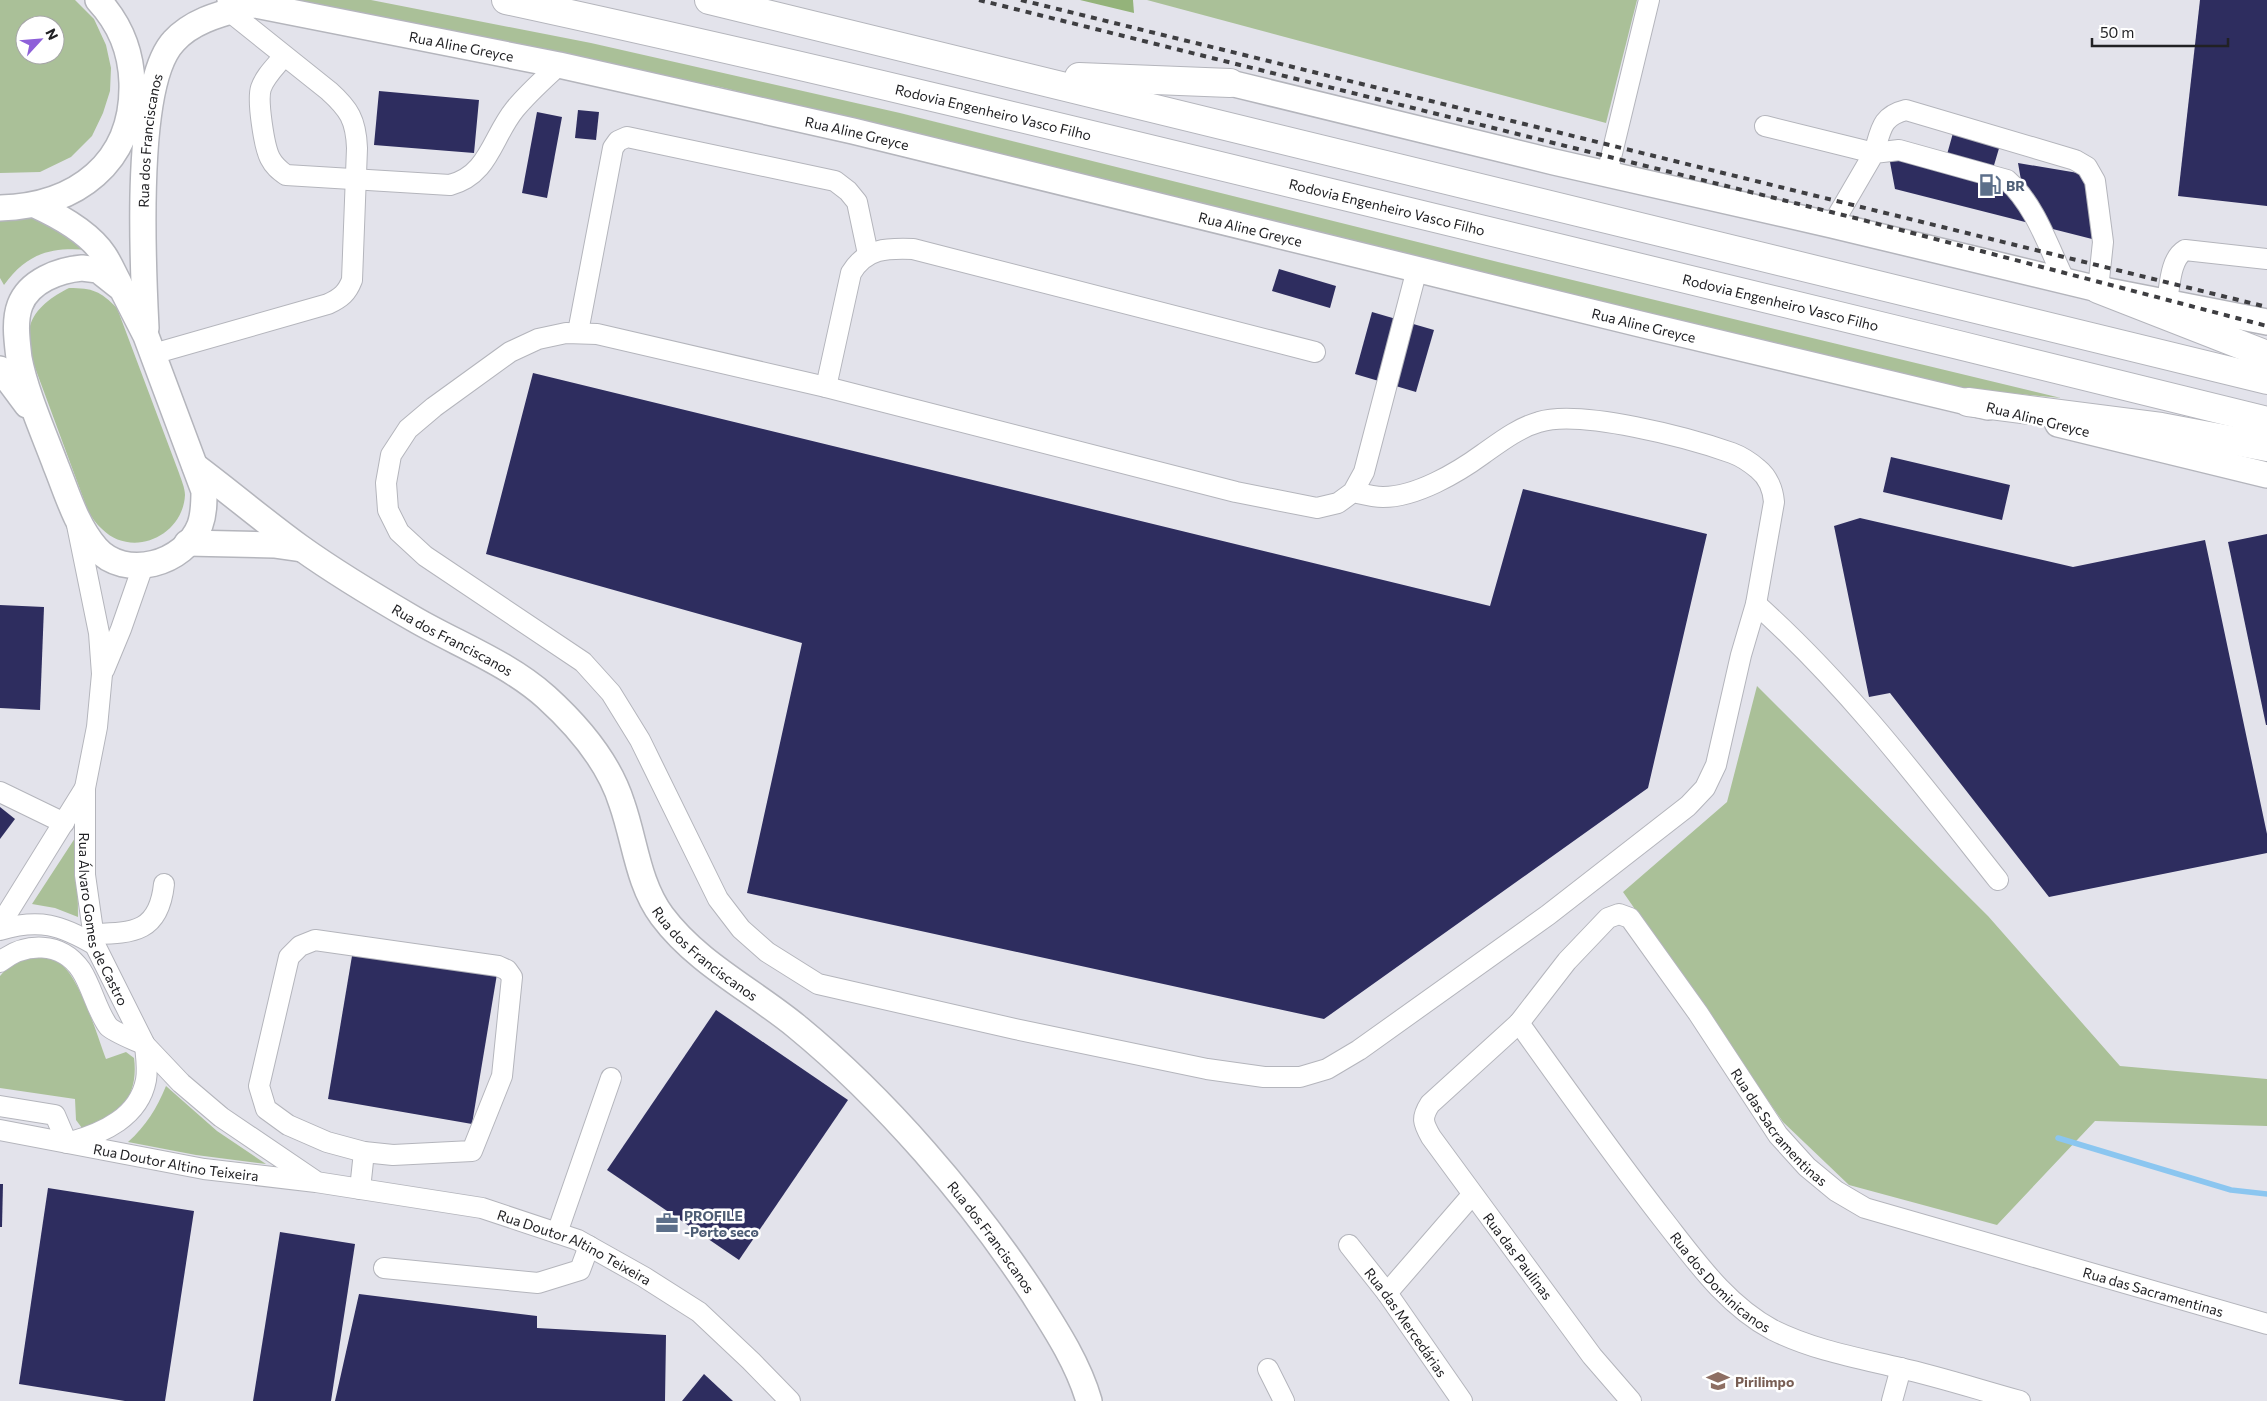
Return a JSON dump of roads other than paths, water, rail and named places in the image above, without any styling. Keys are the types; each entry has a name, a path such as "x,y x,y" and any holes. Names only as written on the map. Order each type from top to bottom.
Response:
{"highway":[{"name":"Rodovia Engenheiro Vasco Filho","path":"506,0 670,35 1020,118 1863,320 2267,421"},
{"path":"709,0 2267,380"},
{"path":"1006,71 1097,79 1230,83"},
{"path":"2098,289 2267,355"},
{"path":"1968,402 2161,427 2267,447"}],"main road":[{"path":"0,208 35,204 71,192 104,167 118,149 126,131 131,112 132,92 129,55 123,37 114,20 98,0"},
{"name":"Rua dos Franciscanos","path":"149,345 141,218 151,105 160,64 174,41 190,28 230,6 255,4"},
{"name":"Rua Aline Greyce","path":"255,4 559,65 853,131 1650,327 2267,475"},
{"path":"1230,83 1607,174 2064,279 2098,289 2267,322"},
{"path":"0,320 10,364 38,421 73,508 96,548 111,560 128,566 143,566 166,560 187,543 199,527 204,510 204,491 195,466 149,345 104,254 91,240 57,215 35,204"},
{"path":"10,364 20,304 31,289 52,275 66,269 82,268 98,270 122,289"},
{"name":"Rua dos Franciscanos","path":"195,466 302,549 413,619 517,676 544,695 569,720 611,774 623,805 646,887 661,915 683,940 740,986 796,1026 859,1083 920,1148 977,1214 1018,1271 1056,1330 1085,1387 1090,1401"},
{"name":"Rua dos Franciscanos","path":"187,543 274,545 302,549"}],"street":[{"path":"1607,174 1649,0"},
{"path":"149,345 328,304 341,298 348,290 352,280 357,181 356,130 352,117 343,104 284,56 230,6"},
{"path":"284,56 266,78 260,89 259,101 269,156 276,168 286,175 357,181 450,185 461,182 480,168 502,126 516,108 559,65"},
{"path":"1832,225 1874,153 1884,122 1893,113 1906,110 2075,160 2087,167 2096,181 2103,242 2098,289"},
{"path":"1765,126 1874,153 1906,151 2007,180 2030,209 2064,279"},
{"path":"578,332 613,148 618,141 626,137 835,181 848,191 857,202 868,254"},
{"path":"826,387 851,273 855,266 868,254 889,248 913,250 1315,352"},
{"path":"2167,302 2174,266 2180,253 2185,250 2267,259"},
{"path":"1353,492 1384,497 1416,491 1451,475 1523,428 1558,418 1586,419 1674,436 1734,454 1758,470 1770,485 1774,502 1756,604 1741,655 1716,765 1705,788 1688,806 1548,915 1360,1050 1327,1069 1300,1077 1264,1077 1208,1069 1024,1031 818,984 767,952 740,929 718,899 640,740 611,693 583,662 425,556 399,532 388,510 386,483 391,455 408,429 447,396 510,352 538,339 578,332 597,334 826,387 1236,492 1318,508 1338,503 1353,492 1364,472 1417,269"},
{"name":"Rua Álvaro Gomes de Castro","path":"73,508 95,608 102,674 97,727 85,788 85,876 94,940 145,1045"},
{"name":"Rua Álvaro Gomes de Castro","path":"102,674 121,629 143,566"},
{"path":"1756,604 1808,653 1853,701 1894,748 1998,880"},
{"name":"Rua Álvaro Gomes de Castro","path":"0,925 85,788"},
{"path":"0,792 64,823"},
{"path":"0,930 21,923 37,923 72,931 94,940 139,930 149,923 157,913 162,900 164,884"},
{"name":"Rua das Sacramentinas","path":"1430,1104 1519,1023 1567,961 1608,918 1615,914 1626,916 1698,1013 1778,1136 1807,1167 1836,1191 1865,1208 2267,1324"},
{"path":"316,940 498,966 507,970 512,977 502,1076 472,1150 393,1155 364,1152 327,1142 288,1125 266,1109 259,1086 289,956 300,946 316,940"},
{"path":"0,962 16,951 26,948 46,947 66,955 81,971 108,1027 145,1045 146,1081 138,1101 125,1117 107,1130 67,1143 0,1130"},
{"name":"Rua dos Dominicanos","path":"1519,1023 1631,1179 1706,1274 1735,1304 1773,1330 1806,1343 1856,1359 1901,1368 2020,1401"},
{"name":"Rua Doutor Altino Teixeira","path":"145,1045 181,1083 221,1117 316,1182"},
{"path":"558,1233 610,1078"},
{"name":"Rua das Paulinas","path":"1430,1104 1423,1123 1430,1138 1592,1356 1631,1401"},
{"path":"0,1106 56,1115 67,1143"},
{"name":"Rua Doutor Altino Teixeira","path":"67,1143 204,1169 316,1182 482,1208 558,1233 588,1246 644,1277 699,1312 790,1401"},
{"path":"360,1189 364,1152"},
{"path":"1387,1293 1472,1195"},
{"name":"Rua das Mercedárias","path":"1349,1245 1387,1293 1462,1401"},
{"path":"384,1268 538,1283 580,1270 588,1246"},
{"path":"1268,1368 1284,1401"},
{"path":"1892,1401 1901,1368"}],"waterway":[{"path":"2058,1138 2231,1190 2267,1194"}],"railway":[{"path":"979,0 1859,219 2267,326"},
{"path":"1021,0 2267,307"}],"place":[{"name":"BR","path":"1990,185"},
{"name":"PROFILE -Porto seco","path":"667,1223"},
{"name":"Pirilimpo","path":"1718,1381"}]}
